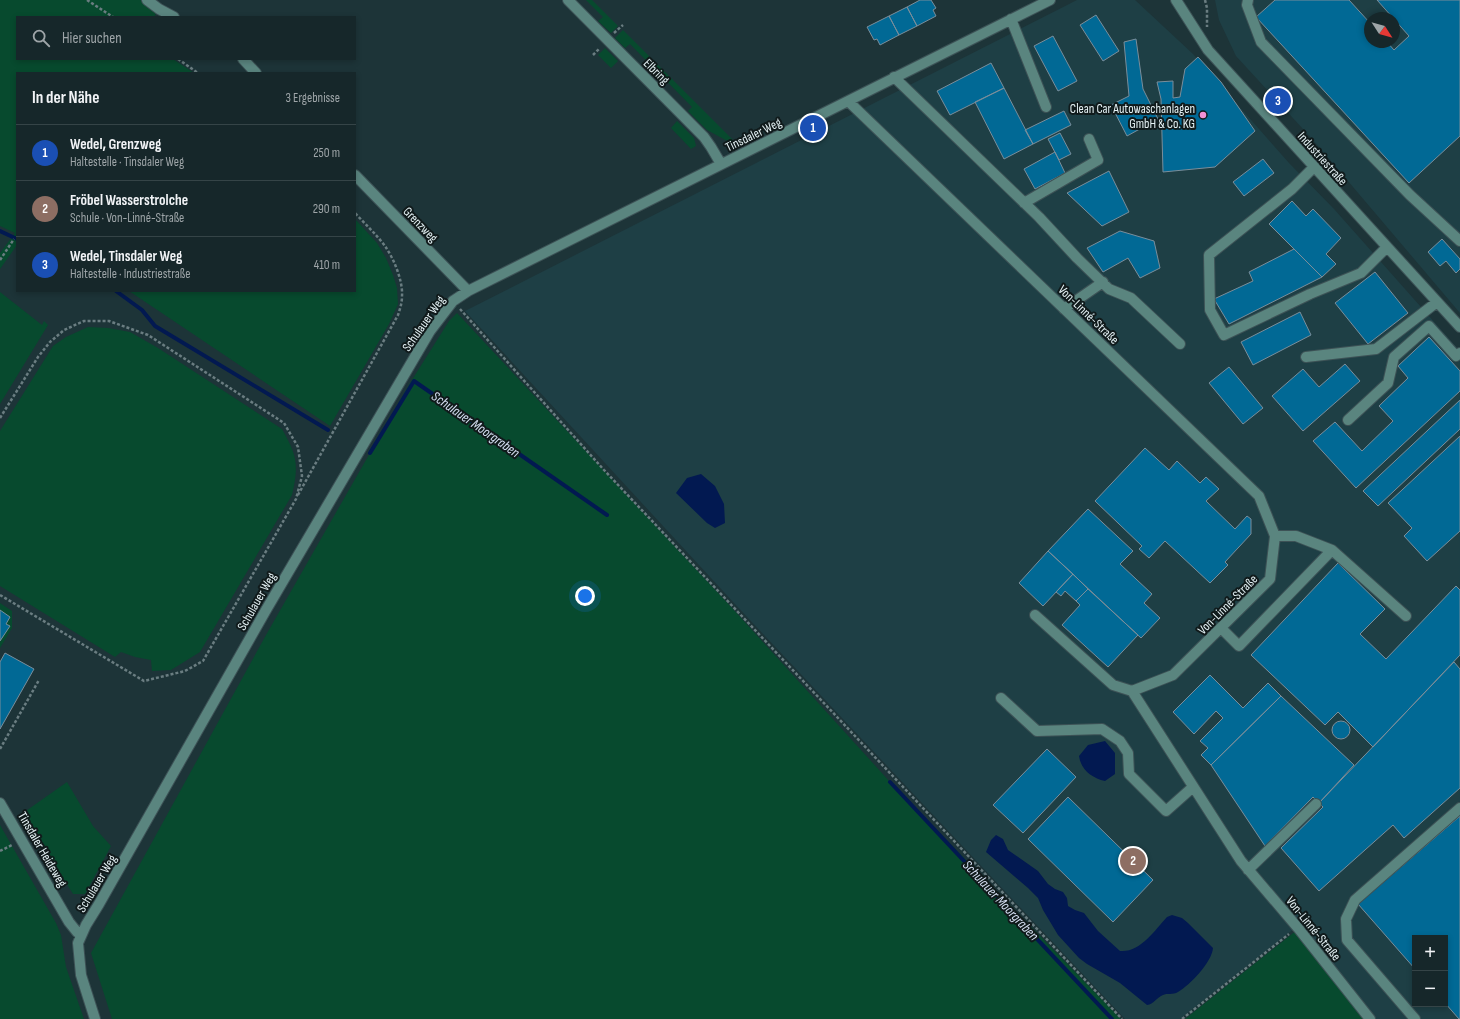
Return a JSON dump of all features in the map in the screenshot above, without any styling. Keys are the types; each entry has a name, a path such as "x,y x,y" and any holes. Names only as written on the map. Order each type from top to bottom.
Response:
{"street":[{"path":"147,0 172,16"},
{"name":"Elbring","path":"568,0 704,137 721,164"},
{"name":"Tinsdaler Weg","path":"468,291 1050,0"},
{"name":"Industriestraße","path":"1176,0 1208,50 1460,327"},
{"path":"1248,0 1247,5 1261,42 1410,195 1460,241"},
{"path":"1011,19 1046,107"},
{"path":"244,60 255,72"},
{"path":"894,77 1110,289 1131,298 1180,344"},
{"name":"Von-Linné-Straße","path":"848,101 1258,496 1275,536 1270,579 1173,675 1132,691 1241,861 1298,928 1370,1019"},
{"path":"1024,203 1098,160 1089,139"},
{"path":"1314,167 1292,189 1209,255 1210,310 1224,335 1310,294 1362,273 1387,247"},
{"name":"Grenzweg","path":"356,176 468,291"},
{"path":"1064,309 1103,282"},
{"name":"Schulauer Weg","path":"81,935 286,576 430,331 453,301 468,291"},
{"path":"1306,357 1376,349 1437,302"},
{"path":"1348,420 1388,383 1394,358 1429,326 1456,356 1460,353"},
{"path":"1275,536 1296,536 1332,550 1406,616"},
{"path":"1221,628 1239,646 1332,550"},
{"path":"1035,615 1113,685 1132,691"},
{"path":"1001,698 1037,731 1102,729 1120,741 1128,753 1129,774 1166,811 1193,787"},
{"name":"Tinsdaler Heideweg","path":"0,803 72,926 81,935"},
{"path":"1248,870 1316,804"},
{"path":"1415,1019 1347,940 1346,919 1355,900 1460,808"},
{"path":"81,935 78,943 81,975 96,1019"}],"path":[{"path":"87,0 111,16"},
{"path":"179,60 197,72"},
{"path":"0,595 144,682 185,672 203,661 296,499 398,315 402,295 400,282 391,257 385,246 356,214"},
{"path":"0,260 14,239"},
{"path":"453,301 604,470 1122,1019"},
{"path":"0,418 38,357 54,338 64,330 84,321 109,321 148,335 284,423 298,447 302,476 296,499"},
{"path":"0,749 39,680"},
{"path":"1182,1019 1298,928"}],"shaded area":[{"path":"1077,0 1135,0 1193,54 1289,163 1334,209 1460,351 1460,1019 1368,1019 1295,928 1180,1019 1125,1019 734,603 465,311"},
{"path":"1215,0 1460,0 1460,313 1314,141 1236,56 1219,20"},
{"path":"701,474 715,486 724,504 725,523 715,528 707,523 676,493 687,478"},
{"path":"1105,741 1115,753 1115,774 1105,781 1088,773 1082,765 1079,756 1088,745"},
{"path":"996,835 1003,839 1008,850 1038,871 1048,884 1063,892 1067,898 1068,906 1084,913 1098,931 1120,951 1127,951 1140,945 1167,917 1172,915 1182,918 1213,948 1209,960 1200,973 1183,989 1176,993 1163,995 1147,1005 1120,983 1079,958 1058,935 1043,910 1038,898 986,852 991,840"}],"green space":[{"path":"0,0 147,0 159,9 155,16 16,16 16,60 174,60 192,72 16,72 16,246 0,269 0,253 15,233 0,226"},
{"path":"586,0 592,0 618,26 611,33 598,21 603,17"},
{"path":"623,30 733,140 731,143 707,130 688,111 692,107 630,44 625,48 615,38"},
{"path":"605,48 618,61 611,68 598,55"},
{"path":"677,121 694,138 696,146 691,149 671,128"},
{"path":"356,220 377,243 386,258 397,288 398,304 389,324 330,426 130,292 356,292"},
{"path":"0,292 42,325 44,321 48,325 0,404"},
{"path":"457,313 733,609 890,782 1121,1019 112,1019 91,953 266,635 410,383 449,321"},
{"path":"88,327 108,328 130,332 158,348 282,429 294,453 296,476 292,495 200,652 171,670 152,671 151,660 135,657 121,652 115,657 0,586 0,431 53,346 66,337"},
{"path":"0,603 12,611 12,628 0,648"},
{"path":"67,782 93,826 111,846 85,894 73,894 23,813"},
{"path":"0,825 56,923 61,935 66,967 84,1019 0,1019"},
{"path":"1297,930 1369,1019 1185,1019"}],"building":[{"path":"920,0 931,0 936,8 933,10 936,16 917,26 907,7"},
{"path":"1275,0 1349,0 1364,16 1364,48 1392,48 1394,50 1396,48 1400,48 1400,44 1409,36 1400,26 1400,12 1388,12 1377,0 1460,0 1460,136 1409,183 1256,17"},
{"path":"907,7 917,26 899,35 889,16"},
{"path":"1096,15 1119,51 1103,61 1080,25"},
{"path":"889,16 899,35 880,45 877,39 874,40 867,27"},
{"path":"1053,36 1077,81 1058,91 1034,46"},
{"path":"1136,39 1143,89 1158,119 1127,136 1111,105 1129,96 1124,42"},
{"name":"Clean Car Autowaschanlagen GmbH & Co. KG","path":"1198,57 1221,82 1255,131 1215,167 1163,172 1161,99 1157,82 1173,81 1173,98 1180,97 1185,69"},
{"path":"991,63 1004,88 950,115 937,91"},
{"path":"1004,88 1033,144 1004,159 975,102"},
{"path":"1064,111 1071,125 1033,144 1025,130"},
{"path":"1060,133 1071,154 1059,160 1048,139"},
{"path":"1055,152 1065,173 1035,189 1024,169"},
{"path":"1263,159 1274,173 1244,196 1233,182"},
{"path":"1109,171 1129,212 1102,226 1067,193"},
{"path":"1292,201 1306,216 1313,209 1341,238 1326,254 1336,264 1322,277 1269,224"},
{"path":"1120,231 1154,241 1160,268 1140,278 1128,258 1103,272 1087,248"},
{"path":"1442,239 1460,259 1460,269 1456,273 1446,261 1440,266 1428,252"},
{"path":"1294,249 1322,277 1229,324 1214,299 1253,281 1249,272"},
{"path":"1375,272 1408,313 1368,344 1335,303"},
{"path":"1300,312 1311,335 1253,365 1241,342"},
{"path":"1429,337 1460,371 1460,391 1356,488 1313,441 1335,422 1362,451 1393,421 1379,406 1408,378 1398,366"},
{"path":"1345,364 1360,381 1303,431 1272,396 1303,369 1319,387"},
{"path":"1229,367 1263,408 1243,424 1209,383"},
{"path":"1460,400 1460,429 1378,506 1363,491"},
{"path":"1460,436 1460,531 1427,561 1404,536 1412,528 1388,503"},
{"path":"1145,448 1169,470 1177,461 1200,483 1206,477 1219,489 1206,501 1235,529 1247,516 1251,519 1251,534 1225,562 1228,565 1210,583 1165,541 1149,558 1139,549 1142,546 1095,501"},
{"path":"1088,509 1133,551 1120,564 1152,594 1144,603 1160,618 1141,638 1048,551"},
{"path":"1048,551 1073,574 1043,606 1019,583"},
{"path":"1338,563 1385,609 1360,634 1386,659 1456,586 1460,590 1460,655 1373,747 1338,712 1325,725 1251,655"},
{"path":"1073,574 1088,589 1076,601 1065,591 1061,596 1056,592"},
{"path":"1088,589 1138,635 1108,667 1062,625 1080,605 1076,601"},
{"path":"0,610 10,617 6,624 10,626 0,641"},
{"path":"5,653 34,669 0,729 0,662"},
{"path":"1454,662 1460,669 1460,788 1404,838 1393,825 1319,891 1281,848 1323,807 1319,803"},
{"path":"1210,675 1243,708 1268,683 1281,696 1211,765 1201,755 1208,748 1200,741 1223,718 1216,711 1194,734 1173,712"},
{"path":"1281,696 1354,765 1319,803 1313,797 1265,846 1211,765"},
{"path":"1341,721 1347,724 1350,730 1347,736 1341,739 1335,736 1332,730 1335,724"},
{"path":"1047,749 1076,777 1023,833 993,805"},
{"path":"1068,797 1153,880 1113,922 1028,839"},
{"path":"1460,816 1460,1019 1448,1006 1448,935 1412,935 1412,966 1358,904"}],"waterway":[{"name":"Schulauer Moorgraben","path":"0,231 16,239"},
{"name":"Schulauer Moorgraben","path":"117,292 142,310 155,326 328,430"},
{"name":"Schulauer Moorgraben","path":"370,453 414,381 607,515"},
{"name":"Schulauer Moorgraben","path":"890,782 1112,1019"}],"place":[{"name":"Wedel, Tinsdaler Weg","path":"1278,101"},
{"name":"Clean Car Autowaschanlagen GmbH & Co. KG","path":"1203,115"},
{"name":"Wedel, Grenzweg","path":"813,128"},
{"name":"Fröbel Wasserstrolche","path":"1133,861"}]}
